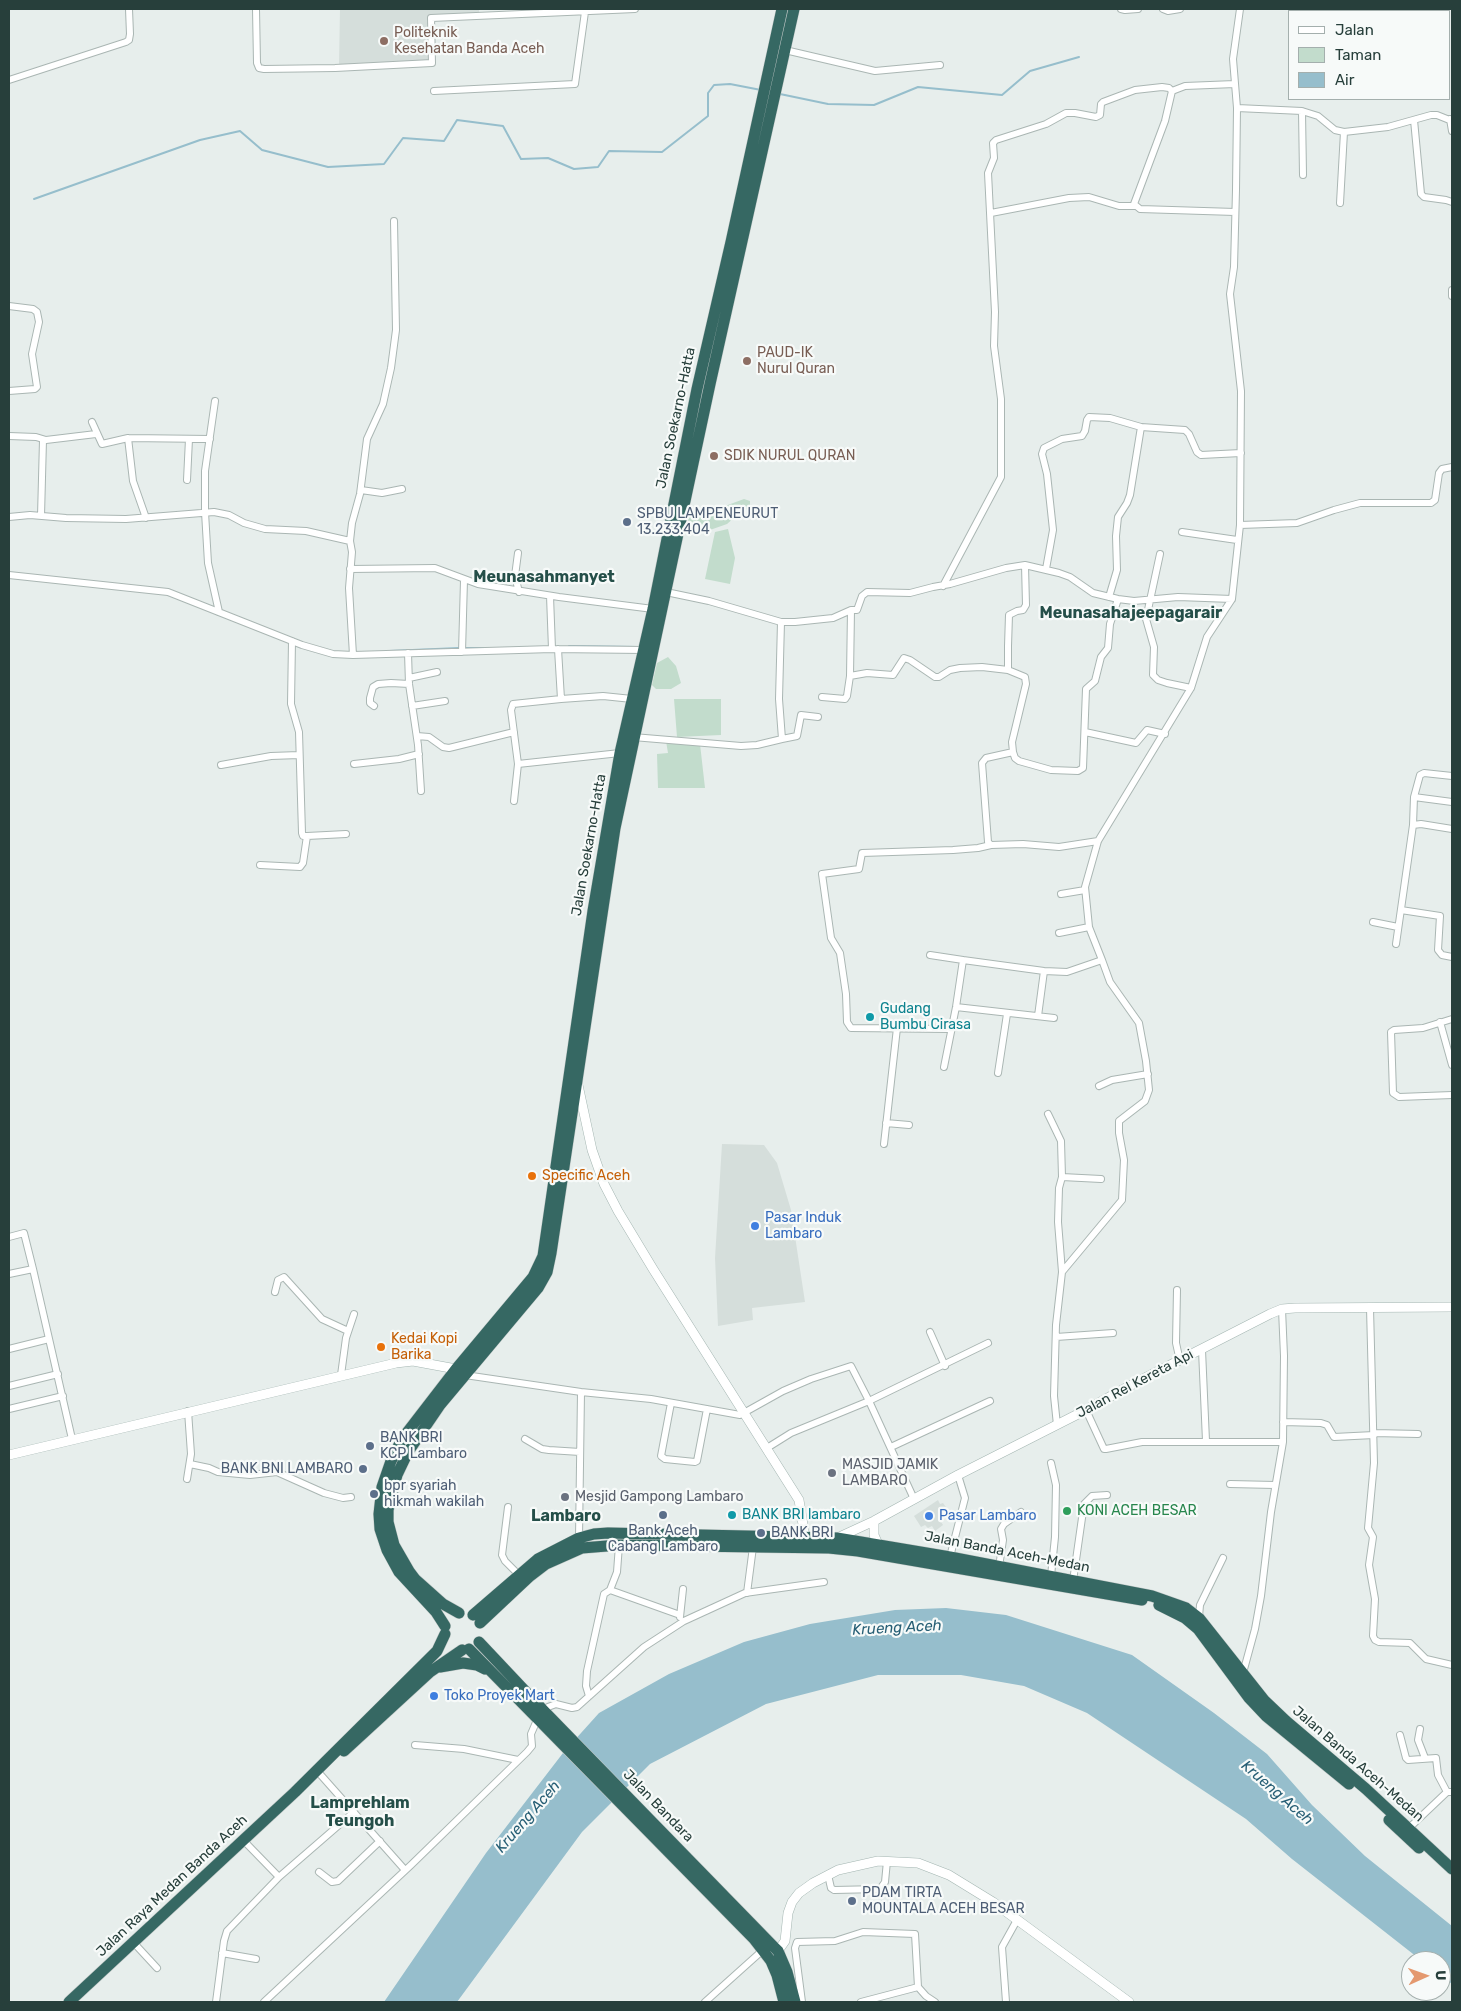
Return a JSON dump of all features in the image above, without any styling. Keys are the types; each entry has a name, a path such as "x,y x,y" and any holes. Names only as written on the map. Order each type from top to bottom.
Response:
{"highway":[{"name":"Jalan Soekarno-Hatta","path":"589,970 633,737 653,609 766,107 768,74 782,9"},
{"name":"Jalan Soekarno-Hatta","path":"766,107 779,79 794,9"},
{"name":"Jalan Soekarno-Hatta","path":"492,1333 538,1288 547,1272 577,1083 597,886 620,753 632,698 666,592 696,424"},
{"name":"Jalan Soekarno-Hatta","path":"445,1630 436,1612 400,1572 387,1550 380,1529 379,1514 382,1488 395,1451 417,1419 460,1372 492,1333 533,1277 543,1256 587,988"},
{"name":"Jalan Soekarno-Hatta","path":"459,1613 443,1604 415,1579 409,1571 394,1546 388,1522 388,1510 397,1475 408,1452 460,1372"},
{"name":"Jalan Banda Aceh-Medan","path":"477,1619 519,1575 538,1559 579,1538 608,1533 838,1538 950,1557 1003,1571 1143,1600 1166,1607 1185,1618 1198,1629 1249,1698 1270,1720 1361,1794 1452,1878"},
{"name":"Jalan Banda Aceh-Medan","path":"477,1619 546,1564 582,1548 619,1545 829,1548 1051,1576 1152,1596 1186,1608 1199,1618 1254,1689 1286,1721 1366,1789 1452,1869"},
{"path":"459,1613 477,1619 482,1634 479,1642 465,1650 450,1645 445,1630 450,1617 459,1613"},
{"name":"Jalan Raya Medan Banda Aceh","path":"70,2002 295,1792 437,1651 445,1630"},
{"name":"Jalan Bandara","path":"479,1642 556,1732 758,1937 782,1946 795,2002"},
{"name":"Jalan Raya Medan Banda Aceh","path":"295,1792 372,1727 430,1672 465,1650"},
{"name":"Jalan Bandara","path":"465,1650 541,1716"},
{"path":"430,1672 445,1665 463,1663 477,1665 493,1674"},
{"name":"Jalan Bandara","path":"758,1937 762,1950 771,1961 777,1975 784,2002"}],"main road":[{"path":"577,1083 592,1150 608,1191 653,1269 799,1500 805,1537"},
{"name":"Jalan Rel Kereta Api","path":"838,1538 874,1521 1133,1384 1282,1309 1452,1307"},
{"path":"9,1455 396,1363 413,1361 460,1372"},
{"path":"874,1521 874,1535 878,1544"},
{"path":"782,1946 792,1902 806,1888 828,1875 855,1866 886,1861 918,1863 937,1869 958,1880 1017,1920 1129,2002"}],"street":[{"path":"9,80 126,42 130,34 130,9"},
{"path":"256,9 258,63 259,68 264,69 335,68 432,63 431,18 635,9"},
{"path":"1121,9 1138,9"},
{"path":"1162,9 1168,11 1180,9"},
{"path":"1062,1272 1122,1200 1124,1160 1119,1133 1119,1121 1145,1101 1149,1090 1139,1023 1110,982 1089,927 1085,890 1098,842 1165,734 1191,688 1207,637 1232,599 1240,525 1241,453 1241,391 1230,294 1234,267 1237,108 1233,59 1240,9"},
{"path":"434,92 575,84 585,12"},
{"path":"785,50 875,71 940,65"},
{"path":"1172,91 1185,86 1235,84"},
{"path":"944,586 1001,476 1001,399 994,346 995,312 988,170 993,161 992,147 996,140 1046,124 1066,113 1075,113 1092,118 1096,117 1100,115 1104,102 1135,90 1162,87 1169,88 1172,91"},
{"path":"1135,206 1165,121 1172,91"},
{"path":"1237,108 1302,112 1318,116 1335,130 1344,132 1388,127 1437,115 1451,120 1452,131"},
{"path":"1302,112 1303,174"},
{"path":"1414,120 1421,194 1424,197 1452,202"},
{"path":"1340,202 1344,132"},
{"path":"991,213 1068,198 1089,197 1119,206 1135,206 1140,209 1235,212"},
{"path":"353,653 349,588 352,552 350,541 352,523 361,490 367,439 383,404 391,368 396,330 394,221"},
{"path":"1452,290 1452,296"},
{"path":"9,306 33,309 37,312 38,322 32,354 37,387 35,389 9,391"},
{"path":"215,401 205,472 205,512 208,563 219,612"},
{"path":"1046,569 1053,530 1047,474 1042,454 1044,448 1062,439 1082,436 1089,417 1110,418 1141,427 1185,430 1189,434 1197,452 1201,455 1241,453"},
{"path":"92,422 102,444 128,438 210,439"},
{"path":"1109,597 1117,570 1116,536 1118,517 1127,504 1130,495 1141,427"},
{"path":"9,436 36,437 43,440 96,434"},
{"path":"128,438 133,481 146,518"},
{"path":"187,480 189,439"},
{"path":"41,516 43,440"},
{"path":"1240,525 1297,523 1360,503 1431,504 1435,500 1439,474 1442,469 1452,467"},
{"path":"361,490 382,493 402,489"},
{"path":"9,517 146,518 222,512 244,523 265,529 306,531 350,541"},
{"path":"1182,532 1237,540"},
{"path":"518,553 515,576 519,592"},
{"path":"1160,554 1149,599 1146,623 1154,647 1153,675 1158,680 1191,688"},
{"path":"1008,670 1009,615 1023,610 1026,606 1026,565"},
{"path":"666,592 709,601 781,622 795,622 832,618 851,610 857,610 862,596 867,592 905,594 944,586 1006,568 1026,565 1070,577 1093,593 1118,599 1134,601 1178,597 1232,599"},
{"path":"350,569 435,568 447,571 464,580 519,592 653,609"},
{"path":"9,576 155,590 194,601 292,641 333,654 408,653 462,648 648,644"},
{"path":"462,648 464,580"},
{"path":"550,596 553,647 561,699"},
{"path":"850,676 867,673 893,675 904,658 907,658 935,677 939,677 950,670 982,667 1008,670 1025,677 1026,684 1013,735 1015,758 1051,770 1078,771 1084,766 1086,688 1095,681 1101,657 1108,648 1110,624 1118,599"},
{"path":"822,697 845,699 847,696 850,676 851,610"},
{"path":"781,622 779,699 782,739"},
{"path":"292,641 291,704 299,732 302,833 303,836 346,834"},
{"path":"408,653 409,681 419,754 421,791"},
{"path":"374,706 370,703 370,698 373,687 378,684 409,681 437,672"},
{"path":"514,801 518,764 513,704 604,696 632,698"},
{"path":"412,706 445,701"},
{"path":"633,737 741,746 757,745 797,736 801,714 818,718"},
{"path":"1085,732 1136,743 1147,730 1165,734"},
{"path":"417,736 429,737 443,747 449,748 514,732"},
{"path":"991,845 988,842 982,763 986,758 1013,752"},
{"path":"518,764 620,753"},
{"path":"354,764 399,759 419,754"},
{"path":"221,765 271,756 299,755"},
{"path":"1396,944 1413,825 1414,797 1422,773 1452,776"},
{"path":"1414,797 1452,802"},
{"path":"1413,825 1421,824 1452,829"},
{"path":"260,865 300,866 303,863 307,836"},
{"path":"951,1028 851,1028 847,1022 846,994 840,953 831,938 822,874 859,868 862,853 962,849 991,845 1023,844 1059,847 1098,842"},
{"path":"1061,894 1085,890"},
{"path":"1401,910 1441,917 1438,950 1442,955 1452,957"},
{"path":"1373,922 1398,927"},
{"path":"1059,933 1089,927"},
{"path":"930,955 1044,971 1066,972 1102,960"},
{"path":"944,1067 963,960"},
{"path":"1038,1016 1044,971"},
{"path":"956,1007 1054,1018"},
{"path":"998,1073 1007,1014"},
{"path":"1452,1019 1423,1028 1392,1030 1393,1093 1399,1097 1452,1095"},
{"path":"1440,1022 1452,1065"},
{"path":"884,1144 897,1028"},
{"path":"1099,1086 1112,1080 1148,1074"},
{"path":"1048,1114 1061,1141 1062,1177 1058,1188 1058,1222 1062,1272 1056,1337 1054,1410 1057,1425"},
{"path":"886,1123 909,1125"},
{"path":"1062,1177 1101,1179"},
{"path":"9,1237 24,1233 72,1439"},
{"path":"9,1274 33,1269"},
{"path":"275,1292 278,1280 284,1277 322,1319 348,1331"},
{"path":"1177,1290 1176,1343 1180,1361"},
{"path":"1370,1308 1374,1463 1368,1528 1373,1537 1369,1565 1375,1599 1373,1636 1379,1642 1410,1643 1426,1659 1452,1665"},
{"path":"1243,1673 1253,1638 1261,1596 1282,1442 1284,1356 1282,1309"},
{"path":"341,1375 348,1331 354,1314"},
{"path":"930,1332 945,1366"},
{"path":"1056,1337 1114,1333"},
{"path":"9,1348 49,1339"},
{"path":"767,1448 791,1433 869,1401 945,1366 988,1343"},
{"path":"1202,1350 1206,1441"},
{"path":"460,1372 733,1414 745,1413 776,1394 849,1365 854,1369 914,1499"},
{"path":"9,1386 58,1374"},
{"path":"579,1538 581,1392"},
{"path":"9,1409 63,1396"},
{"path":"891,1447 990,1401"},
{"path":"671,1403 661,1456 664,1459 698,1461 707,1409"},
{"path":"1086,1410 1104,1449 1142,1442 1282,1442"},
{"path":"187,1479 192,1438 188,1411"},
{"path":"1283,1422 1321,1423 1326,1425 1334,1437 1374,1434 1418,1434"},
{"path":"525,1439 542,1449 580,1452"},
{"path":"1051,1463 1056,1486 1055,1537 1051,1576"},
{"path":"190,1464 210,1468 218,1472 250,1476 277,1472 324,1493 343,1498 351,1497"},
{"path":"950,1557 965,1498 958,1475"},
{"path":"1230,1484 1275,1485"},
{"path":"1073,1580 1084,1504 1092,1496 1107,1495"},
{"path":"508,1507 502,1555 505,1561 519,1575"},
{"path":"1003,1571 1001,1529 1004,1524 1021,1512"},
{"path":"589,1696 586,1686 591,1649 604,1594 610,1590 617,1572 619,1545"},
{"path":"747,1593 753,1547"},
{"path":"1199,1618 1200,1605 1223,1558"},
{"path":"264,2002 405,1870 532,1746 531,1734 548,1707 556,1704 572,1708 577,1707 644,1647 682,1618 747,1593 824,1582"},
{"path":"682,1618 683,1589"},
{"path":"610,1590 682,1618"},
{"path":"1420,1728 1418,1740 1424,1758"},
{"path":"1400,1735 1406,1758 1411,1761 1436,1758 1438,1775 1450,1792 1409,1828"},
{"path":"415,1745 464,1749 518,1760"},
{"path":"319,1773 405,1870"},
{"path":"216,2002 222,1953 227,1931 279,1877 354,1812"},
{"path":"244,1841 279,1877"},
{"path":"319,1872 332,1882 338,1881 380,1841"},
{"path":"828,1875 831,1888 834,1890 880,1890 885,1882 886,1861"},
{"path":"1006,2002 1002,1947 1017,1920"},
{"path":"782,1946 796,1944 800,1941 834,1941 863,1932 912,1933 916,1937 918,1987 933,2002"},
{"path":"133,1942 157,1968"},
{"path":"796,1944 802,2002"},
{"path":"705,2002 762,1950"},
{"path":"222,1953 256,1959"},
{"path":"861,2002 883,2000 918,1987"}],"shaded area":[{"name":"Politeknik Kesehatan Banda Aceh","path":"340,9 479,9 479,16 428,18 430,64 339,66"},
{"name":"Pasar Induk Lambaro","path":"722,1144 764,1145 777,1163 791,1210 805,1302 752,1308 753,1320 718,1326 715,1258"},
{"name":"Pasar Lambaro","path":"938,1500 948,1510 943,1513 943,1517 940,1520 943,1525 935,1531 932,1526 928,1528 925,1525 921,1527 914,1516"}],"green space":[{"path":"744,499 750,501 750,509 743,510 727,524 710,530 702,528 691,529 687,518 693,509 702,518 706,513"},
{"path":"728,529 735,558 730,584 705,579 715,532"},
{"path":"668,657 676,666 681,683 671,689 656,689 652,685 657,663"},
{"path":"674,699 721,699 721,735 677,737"},
{"path":"666,741 700,744 705,788 658,788 657,754 668,753"}],"water":[{"name":"Krueng Aceh","path":"946,1608 1006,1615 1132,1655 1214,1713 1267,1754 1312,1805 1365,1856 1452,1926 1452,1984 1451,1951 1409,1951 1292,1859 1246,1819 1087,1713 1024,1686 961,1675 878,1675 766,1704 650,1764 582,1832 457,2002 384,2002 486,1853 563,1753 599,1713 669,1674 744,1642 810,1624 895,1610"}],"waterway":[{"path":"780,94 828,104 874,105 918,87 1002,95 1030,71 1079,57"},
{"path":"34,199 200,140 240,131 262,150 328,167 384,164 403,138 444,141 457,120 503,126 521,159 548,158 574,169 598,167 609,151 662,152 708,116 708,93 714,85 730,84 761,90"},
{"path":"569,646 637,647"},
{"path":"389,651 459,648"},
{"path":"464,648 492,648"}],"place":[{"name":"Politeknik Kesehatan Banda Aceh","path":"384,41"},
{"name":"PAUD-IK Nurul Quran","path":"747,361"},
{"name":"SDIK NURUL QURAN","path":"714,456"},
{"name":"SPBU LAMPENEURUT 13.233.404","path":"627,522"},
{"name":"Gudang Bumbu Cirasa","path":"870,1017"},
{"name":"Specific Aceh","path":"532,1176"},
{"name":"Pasar Induk Lambaro","path":"755,1226"},
{"name":"Kedai Kopi Barika","path":"381,1347"},
{"name":"BANK BRI KCP Lambaro","path":"370,1446"},
{"name":"BANK BNI LAMBARO","path":"363,1469"},
{"name":"MASJID JAMIK LAMBARO","path":"832,1473"},
{"name":"bpr syariah hikmah wakilah","path":"374,1494"},
{"name":"Mesjid Gampong Lambaro","path":"565,1497"},
{"name":"KONI ACEH BESAR","path":"1067,1511"},
{"name":"Bank Aceh Cabang Lambaro","path":"663,1515"},
{"name":"BANK BRI lambaro","path":"732,1515"},
{"name":"Pasar Lambaro","path":"929,1516"},
{"name":"BANK BRI","path":"761,1533"},
{"name":"Toko Proyek Mart","path":"434,1696"},
{"name":"PDAM TIRTA MOUNTALA ACEH BESAR","path":"852,1901"}],"district":[{"name":"Meunasahmanyet","path":"544,577"},
{"name":"Meunasahajeepagarair","path":"1131,613"},
{"name":"Lambaro","path":"566,1516"},
{"name":"Lamprehlam Teungoh","path":"360,1812"}]}
